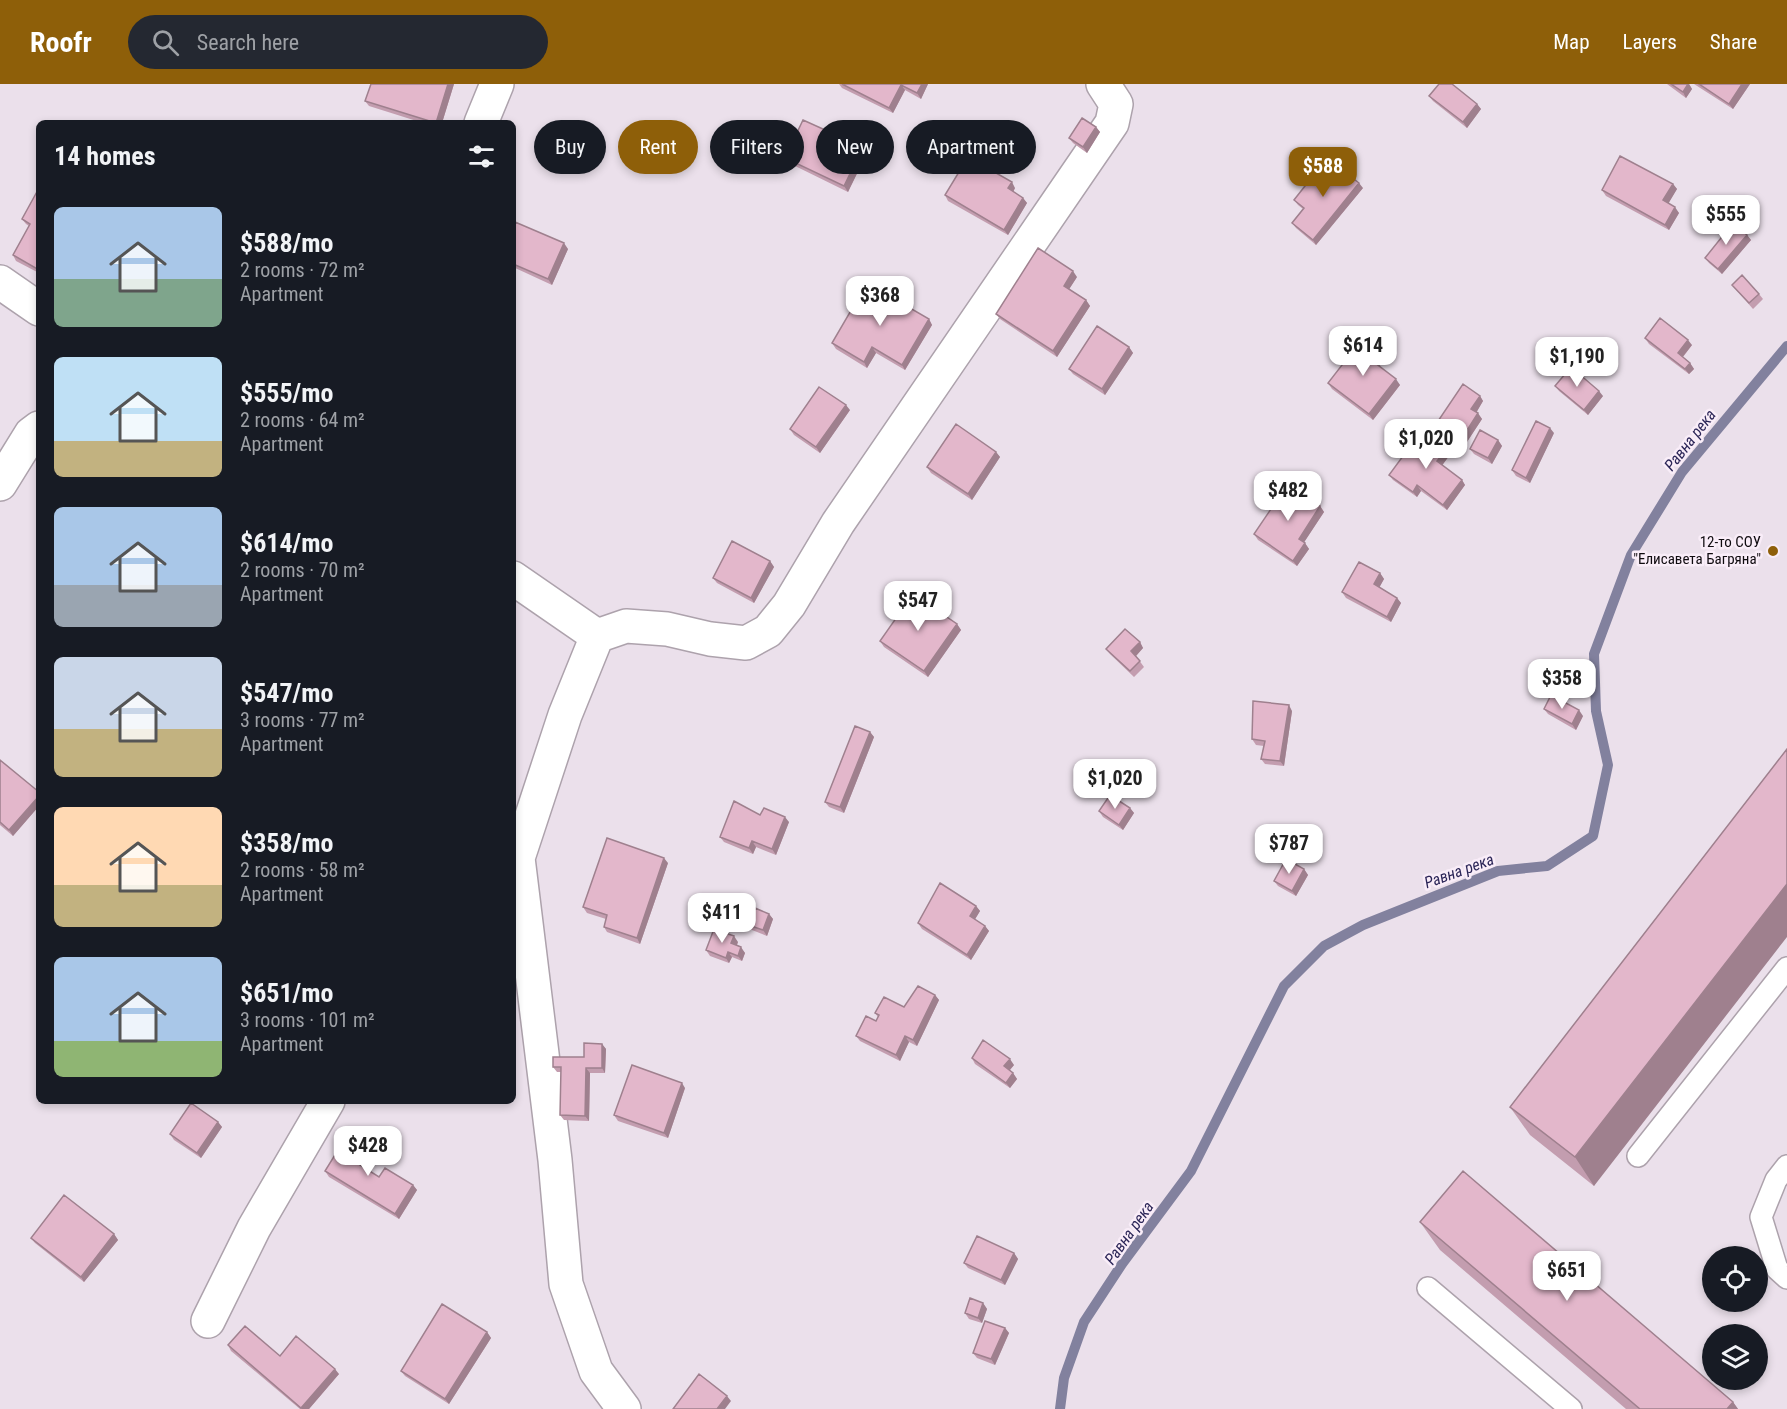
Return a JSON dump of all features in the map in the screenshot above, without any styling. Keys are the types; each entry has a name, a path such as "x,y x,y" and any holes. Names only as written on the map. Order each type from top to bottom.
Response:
{"street":[{"path":"482,120 498,84"},
{"path":"516,852 597,636 626,626 667,629 710,639 746,643 768,632 789,605 838,523 1112,123 1116,104 1103,84"},
{"path":"0,282 36,307"},
{"path":"0,484 36,431"},
{"path":"516,580 597,636"},
{"path":"516,863 555,1160 566,1284 596,1371 624,1409"},
{"path":"208,1321 254,1228 326,1104"}],"lane":[{"path":"1638,1156 1787,968"},
{"path":"1787,1166 1776,1180 1761,1217 1777,1269 1787,1278"},
{"path":"1428,1288 1571,1409"}],"building":[{"path":"371,84 448,84 437,120 426,120 365,101"},
{"path":"842,84 922,84 917,93 901,85 889,108"},
{"path":"1439,84 1452,84 1477,104 1463,122 1429,96"},
{"path":"1671,84 1688,84 1683,92"},
{"path":"1699,84 1742,84 1729,104"},
{"path":"1082,118 1096,127 1083,147 1069,138"},
{"path":"804,120 816,126 816,173 804,167"},
{"path":"1620,156 1673,184 1663,200 1675,207 1665,225 1602,190"},
{"path":"1327,158 1359,183 1313,240 1292,223 1304,208 1294,200"},
{"path":"819,174 850,174 844,186"},
{"path":"958,174 998,174 1012,182 1008,188 1023,198 1004,230 945,195"},
{"path":"36,193 36,268 13,255 30,224 22,219"},
{"path":"516,222 564,243 548,279 516,265"},
{"path":"1733,223 1747,235 1718,269 1705,258"},
{"path":"1038,248 1073,271 1064,286 1086,300 1053,351 996,314"},
{"path":"1742,275 1759,294 1749,303 1732,285"},
{"path":"867,283 929,319 902,365 872,347 864,362 832,343"},
{"path":"1660,318 1688,340 1678,353 1690,363 1685,369 1645,338"},
{"path":"1097,326 1129,347 1102,389 1069,369"},
{"path":"1363,338 1382,352 1374,362 1396,379 1369,414 1328,383"},
{"path":"1571,367 1599,391 1584,410 1555,386"},
{"path":"1463,384 1480,396 1471,409 1478,413 1459,443 1434,427"},
{"path":"819,387 846,405 816,447 790,429"},
{"path":"1536,421 1550,428 1526,478 1512,470"},
{"path":"956,424 996,452 968,494 927,467"},
{"path":"1480,430 1498,440 1488,458 1470,449"},
{"path":"1420,433 1445,451 1437,461 1462,480 1443,505 1417,485 1413,492 1389,475"},
{"path":"1288,484 1320,506 1299,539 1305,543 1293,561 1254,534"},
{"path":"732,541 770,561 751,598 713,578"},
{"path":"1359,562 1380,573 1374,584 1397,598 1387,617 1342,592"},
{"path":"913,594 957,624 924,671 880,641"},
{"path":"1125,629 1140,642 1131,651 1140,661 1130,671 1106,649"},
{"path":"1551,695 1579,710 1572,724 1544,709"},
{"path":"1253,701 1289,705 1280,761 1261,759 1265,741 1252,739"},
{"path":"855,726 870,732 840,807 825,802"},
{"path":"1787,749 1787,884 1575,1157 1510,1107"},
{"path":"0,760 36,790 36,799 9,830 0,822"},
{"path":"1110,795 1130,808 1119,825 1099,811"},
{"path":"734,801 760,815 764,808 785,817 772,849 752,841 749,848 720,837"},
{"path":"607,838 664,858 637,938 604,927 607,915 583,907"},
{"path":"1286,859 1304,869 1292,891 1274,881"},
{"path":"940,883 976,906 970,916 985,926 967,955 918,923"},
{"path":"755,908 769,914 763,930 748,925"},
{"path":"714,929 734,936 731,943 741,947 738,956 728,952 726,958 706,950"},
{"path":"918,986 935,995 913,1040 905,1036 896,1055 856,1036 866,1016 876,1021 879,1015 875,1013 884,997 904,1007"},
{"path":"983,1040 1010,1059 1004,1066 1013,1073 1006,1083 972,1058"},
{"path":"584,1043 602,1044 602,1068 586,1068 585,1116 560,1115 561,1067 553,1067 553,1057 584,1057"},
{"path":"632,1065 682,1083 664,1133 614,1115"},
{"path":"190,1104 218,1122 197,1153 170,1134"},
{"path":"346,1137 369,1151 360,1165 379,1177 385,1168 413,1185 395,1214 325,1171"},
{"path":"1463,1171 1702,1375 1702,1390 1719,1390 1733,1402 1727,1409 1640,1409 1420,1222"},
{"path":"64,1195 114,1234 81,1277 31,1238"},
{"path":"977,1236 1014,1253 1001,1280 964,1263"},
{"path":"970,1298 983,1303 978,1318 965,1313"},
{"path":"442,1304 487,1332 445,1399 401,1371"},
{"path":"985,1321 1005,1328 991,1359 973,1353"},
{"path":"245,1326 280,1356 296,1336 335,1369 301,1408 228,1345"},
{"path":"699,1374 727,1396 717,1409 673,1409"}],"waterway":[{"name":"Равна река","path":"1060,1409 1064,1378 1084,1322 1122,1264 1191,1171 1284,986 1324,946 1363,925 1498,871 1547,866 1593,836 1608,765 1596,711 1594,654 1631,555 1682,472 1787,346"}],"place":[{"name":"12-то СОУ \"Елисавета Багряна\"","path":"1773,551"}]}
